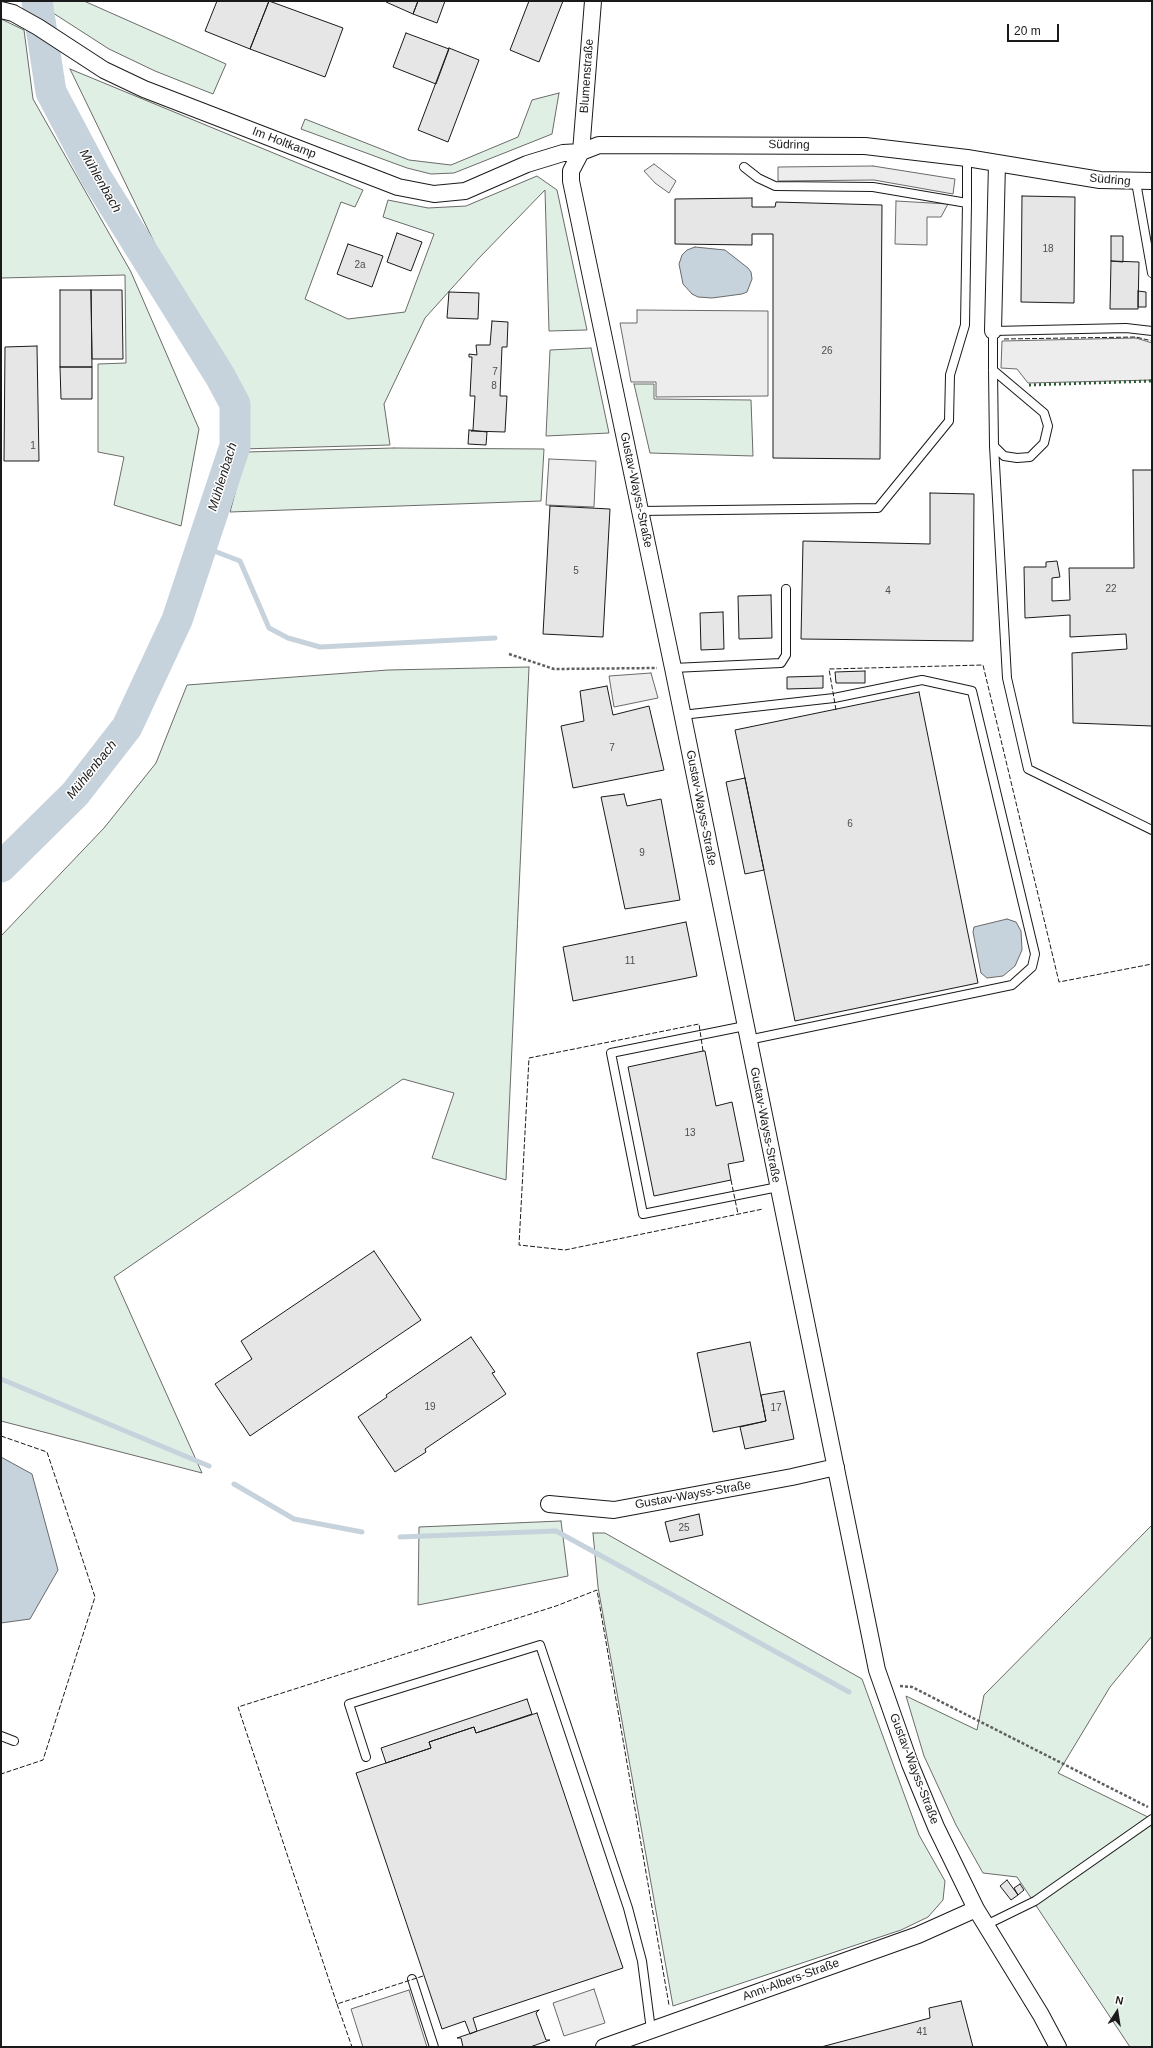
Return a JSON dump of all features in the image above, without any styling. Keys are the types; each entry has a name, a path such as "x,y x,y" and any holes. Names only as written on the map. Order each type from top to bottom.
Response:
{"street":[{"name":"Blumenstraße","path":"581,152 593,1"},
{"name":"Im Holtkamp","path":"7,12 38,27 104,70 144,89 398,187 434,194 465,191 527,164 563,153 581,152"},
{"name":"Südring","path":"581,152 599,145 865,146 967,158 1100,180 1144,182"},
{"name":"Gustav-Wayss-Straße","path":"581,152 571,171 571,181 673,668 746,1033 877,1670 910,1764 936,1827 976,1909 1058,2047"},
{"path":"993,331 997,163"},
{"name":"Gustav-Wayss-Straße","path":"549,1504 614,1510 792,1477 836,1466"},
{"name":"Anni-Albers-Straße","path":"604,2047 918,1935 976,1909"}],"lane":[{"path":"640,511 878,508 949,421 950,375 965,325 967,158"},
{"path":"744,167 758,178 775,186 873,187 967,203"},
{"path":"1144,182 1152,274"},
{"path":"1152,331 1126,328 993,331 994,446 1007,678 1028,768 1152,830"},
{"path":"993,370 1044,414 1048,426 1044,443 1030,457 1017,458 1004,456 994,446"},
{"path":"673,668 781,663 786,654 786,589"},
{"path":"682,715 834,698 922,680 972,691 1036,954 1032,967 1012,985 746,1033 611,1053 643,1214 778,1187"},
{"path":"366,1757 349,1704 540,1645 628,1908 642,1961 651,2030"},
{"path":"1,1736 14,1740"},
{"path":"986,1925 1035,1901 1152,1819"},
{"path":"412,1979 434,2047"}],"path":[{"path":"509,654 554,669 673,668"},
{"path":"882,1683 912,1687 1152,1809"}],"green space":[{"path":"50,1 84,1 226,64 213,94 155,71 109,49 53,13"},
{"path":"1,19 24,30 33,99 131,272 199,429 181,526 114,505 124,457 98,452 98,364 126,363 125,275 1,278"},
{"path":"70,69 363,190 355,207 341,202 305,299 348,319 405,312 434,234 383,217 388,200 428,208 466,206 537,176 557,190 587,330 549,331 545,190 479,258 425,318 384,404 390,445 241,449 239,395 169,273"},
{"path":"559,93 552,134 454,173 431,174 407,168 301,129 305,119 409,160 451,165 518,137 532,100"},
{"path":"591,348 609,433 546,436 550,350"},
{"path":"634,384 654,384 654,399 751,400 753,456 650,453"},
{"path":"394,448 544,449 541,501 230,512 246,452"},
{"path":"529,667 506,1180 432,1158 454,1093 403,1079 114,1277 202,1473 1,1421 1,936 104,828 156,763 187,685 388,670"},
{"path":"561,1521 568,1576 418,1605 419,1527"},
{"path":"1152,1525 1152,1636 1110,1687 1058,1773 1152,1819 1152,2047 1130,2047 1017,1877 983,1873 956,1825 924,1756 906,1696 977,1730 984,1695"},
{"path":"593,1533 605,1533 862,1679 919,1835 945,1881 943,1900 928,1917 901,1930 673,2006 598,1587"}],"shaded area":[{"path":"654,164 676,181 669,193 655,183 644,171"},
{"path":"873,166 955,179 953,194 874,180 778,181 778,167"},
{"path":"896,201 948,204 941,217 927,217 927,245 895,244"},
{"path":"695,247 725,250 748,268 751,272 752,279 747,292 712,298 698,297 692,294 683,284 679,264 682,255 687,250"},
{"path":"637,310 768,311 768,396 656,397 656,382 631,382 620,323 637,323"},
{"path":"1136,338 1152,343 1152,380 1028,383 1017,369 1001,368 1002,341"},
{"path":"549,459 596,461 594,507 546,505"},
{"path":"651,673 658,698 614,707 609,676"},
{"path":"1007,919 1016,922 1021,931 1022,950 1015,966 1003,976 987,978 981,973 973,932 974,927"},
{"path":"1,1457 32,1474 58,1570 30,1619 1,1623"},
{"path":"594,1989 605,2023 564,2036 553,2003"},
{"path":"409,1990 427,2047 363,2047 351,2009"}],"building":[{"path":"217,1 269,1 250,49 205,31"},
{"path":"269,1 343,28 325,77 250,49"},
{"path":"418,1 413,14 386,2"},
{"path":"418,1 445,1 437,23 413,14"},
{"path":"529,1 563,1 539,62 510,50"},
{"path":"406,33 449,49 436,84 393,67"},
{"path":"449,48 479,60 448,142 418,130"},
{"path":"1022,196 1075,197 1074,303 1021,302"},
{"path":"752,198 752,207 775,207 776,202 882,205 880,459 773,458 773,234 752,234 752,245 675,244 675,199"},
{"path":"397,233 422,242 411,271 387,262"},
{"path":"1111,236 1123,236 1123,262 1111,261"},
{"path":"348,244 383,256 372,287 337,274"},
{"path":"1111,261 1139,262 1138,309 1110,309"},
{"path":"60,290 91,290 92,367 60,367"},
{"path":"91,290 122,290 123,359 92,359"},
{"path":"1138,291 1146,292 1146,307 1138,307"},
{"path":"449,292 479,293 478,319 447,318"},
{"path":"492,321 508,322 507,347 502,347 500,396 507,396 505,432 471,431 473,430 475,396 470,396 472,357 469,357 469,354 477,355 476,345 490,345"},
{"path":"37,346 39,461 4,461 5,347"},
{"path":"60,367 92,367 92,399 61,399"},
{"path":"469,430 487,432 486,445 468,444"},
{"path":"1133,470 1152,470 1152,726 1073,723 1072,653 1127,649 1126,634 1070,637 1070,615 1025,618 1024,567 1046,567 1046,562 1057,561 1060,577 1052,578 1052,601 1070,600 1069,568 1134,568"},
{"path":"930,493 974,494 973,641 801,639 803,541 930,544"},
{"path":"550,506 610,509 603,637 543,634"},
{"path":"771,595 772,638 739,639 738,596"},
{"path":"723,612 724,649 701,650 700,613"},
{"path":"865,671 865,683 836,683 835,672"},
{"path":"823,676 823,688 787,689 787,677"},
{"path":"607,686 613,715 649,706 664,770 573,788 561,726 584,721 580,691"},
{"path":"919,692 978,983 795,1021 735,730"},
{"path":"745,778 764,870 745,874 726,782"},
{"path":"624,794 627,806 661,799 680,900 625,909 601,797"},
{"path":"686,922 697,976 573,1001 563,947"},
{"path":"705,1051 716,1106 732,1102 744,1161 728,1164 731,1180 654,1196 628,1067"},
{"path":"374,1251 421,1320 250,1436 215,1384 252,1359 241,1341"},
{"path":"471,1337 495,1372 492,1373 506,1394 425,1449 426,1452 395,1472 358,1417 387,1397 386,1395"},
{"path":"750,1342 766,1421 713,1432 697,1353"},
{"path":"784,1391 794,1439 745,1449 740,1427 766,1421 761,1395"},
{"path":"699,1514 703,1535 670,1542 665,1522"},
{"path":"527,1699 532,1714 476,1733 474,1727 429,1742 431,1748 386,1763 381,1748"},
{"path":"537,1713 623,1968 473,2018 477,2031 470,2034 465,2021 442,2029 356,1773 431,1748 429,1742 474,1727 476,1733"},
{"path":"1007,1880 1018,1895 1011,1900 1000,1886"},
{"path":"1020,1884 1024,1890 1018,1895 1014,1888"},
{"path":"961,2001 973,2047 821,2047 930,2018 929,2008"},
{"path":"539,2010 536,2013 546,2040 550,2040 530,2047 463,2047 461,2038 457,2038"}],"waterway":[{"name":"Mühlenbach","path":"1,867 75,794 127,727 177,620 235,446 235,404 220,376 96,177 51,92 37,1"},
{"path":"201,546 240,561 269,628 288,638 320,647 495,638"},
{"path":"1,1379 209,1466"},
{"path":"234,1484 294,1519 362,1532"},
{"path":"400,1537 556,1531 849,1692"}],"hedge":[{"path":"1029,385 1152,381"}],"fence":[{"path":"1004,339 1136,337 1152,341"},
{"path":"836,710 829,669 983,665 1059,982 1152,964"},
{"path":"703,1051 699,1024 529,1058 519,1245 565,1250 763,1209"},
{"path":"731,1180 738,1214"},
{"path":"1,1436 47,1452 95,1597 43,1760 1,1774"},
{"path":"423,1976 337,2004 238,1707 556,1606 597,1590 669,2005"},
{"path":"337,2004 352,2047"}]}
